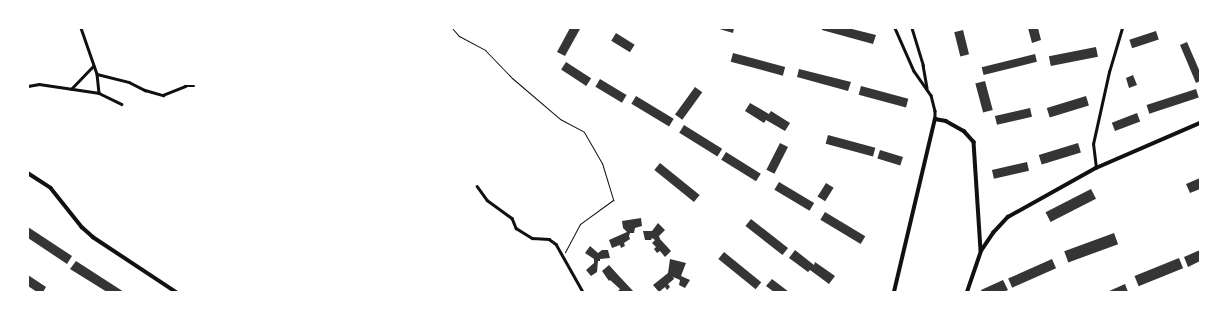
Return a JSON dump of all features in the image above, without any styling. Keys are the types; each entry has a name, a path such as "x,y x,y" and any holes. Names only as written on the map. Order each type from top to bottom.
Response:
{"street":[{"path":"81,28 97,74 99,93"},
{"path":"895,28 914,71 928,89"},
{"path":"894,292 935,119 934,104 928,89 923,64 912,28"},
{"path":"1096,168 1093,144 1108,72 1122,28"},
{"path":"71,89 93,65"},
{"path":"97,74 129,82 145,90 164,95 185,86 194,86"},
{"path":"28,86 39,84 99,93 122,104"},
{"path":"935,119 946,122 964,131 974,142 981,251"},
{"path":"967,292 981,251 993,233 1008,217 1096,168 1200,123"},
{"path":"28,173 51,188 82,227 93,238 176,292"},
{"path":"476,186 487,200 512,218 516,228 532,238 550,239 556,244 583,292"}],"path":[{"path":"452,28 459,36 485,50 512,78 560,119 584,132 602,162 613,200 580,224 563,255"}],"building":[{"path":"570,28 580,29 565,56 557,52"},
{"path":"716,28 734,28 733,33"},
{"path":"822,28 848,28 876,35 873,44 822,30"},
{"path":"1028,28 1038,28 1041,40 1032,43"},
{"path":"963,30 969,54 960,56 954,32"},
{"path":"1156,31 1159,40 1132,48 1129,40"},
{"path":"616,33 635,45 630,52 611,41"},
{"path":"1187,42 1200,72 1200,81 1196,83 1180,45"},
{"path":"1096,47 1098,57 1051,66 1049,56"},
{"path":"733,53 785,67 783,76 731,62"},
{"path":"1035,54 1037,62 984,75 982,67"},
{"path":"566,62 591,78 586,86 561,70"},
{"path":"799,69 851,82 848,91 797,77"},
{"path":"1133,75 1137,85 1129,88 1126,78"},
{"path":"600,79 627,95 622,103 595,87"},
{"path":"985,81 993,110 983,113 975,84"},
{"path":"861,86 908,99 906,107 859,95"},
{"path":"695,87 702,92 682,120 675,115"},
{"path":"1196,89 1199,98 1149,114 1147,105"},
{"path":"636,96 674,119 669,126 631,104"},
{"path":"1086,96 1089,106 1050,118 1047,108"},
{"path":"750,103 769,114 771,111 790,123 785,131 766,120 764,123 745,111"},
{"path":"1030,108 1032,117 997,125 995,116"},
{"path":"1137,113 1140,121 1115,131 1112,123"},
{"path":"684,125 722,149 717,156 679,133"},
{"path":"828,135 875,148 873,156 826,144"},
{"path":"780,143 788,147 774,174 766,170"},
{"path":"1078,143 1081,153 1042,165 1039,155"},
{"path":"880,150 903,157 900,166 877,159"},
{"path":"726,152 761,174 756,181 721,160"},
{"path":"1027,162 1029,171 994,179 992,170"},
{"path":"660,163 700,195 694,202 654,170"},
{"path":"1200,178 1200,189 1190,193 1186,184"},
{"path":"779,182 814,203 810,211 774,190"},
{"path":"826,183 834,188 825,201 818,197"},
{"path":"1091,189 1096,199 1051,222 1046,212"},
{"path":"825,212 865,236 861,244 820,220"},
{"path":"641,218 642,226 635,228 634,233 630,233 630,239 624,243 625,246 621,248 620,245 612,248 609,240 627,232 623,228 622,221"},
{"path":"751,219 788,248 782,255 745,226"},
{"path":"658,223 665,230 659,236 660,239 671,251 665,257 660,251 657,253 654,249 656,247 652,243 655,240 652,238 651,240 645,240 643,231 652,231"},
{"path":"28,227 72,256 67,264 28,238"},
{"path":"1114,233 1118,244 1068,262 1064,251"},
{"path":"590,246 598,253 602,250 608,250 610,258 600,259 600,261 598,261 597,272 591,276 586,270 594,263 594,259 585,253"},
{"path":"795,250 814,265 815,262 835,276 829,284 810,270 808,272 789,258"},
{"path":"1200,250 1200,261 1188,267 1184,257"},
{"path":"724,252 761,282 756,289 718,259"},
{"path":"1179,258 1183,268 1139,286 1134,276"},
{"path":"670,259 686,263 681,276 690,280 685,288 679,285 680,280 673,277 674,279 668,284 670,287 667,290 665,287 659,292 653,285 668,273"},
{"path":"1052,259 1056,268 1012,288 1008,279"},
{"path":"76,261 124,292 107,292 70,269"},
{"path":"609,265 634,292 617,292 620,289 610,280 609,281 602,271"},
{"path":"28,275 46,287 43,292 37,292 28,286"},
{"path":"772,279 789,292 774,292 766,286"},
{"path":"1003,280 1008,290 1003,292 982,292 981,290"},
{"path":"1125,284 1128,292 1107,292"}]}
